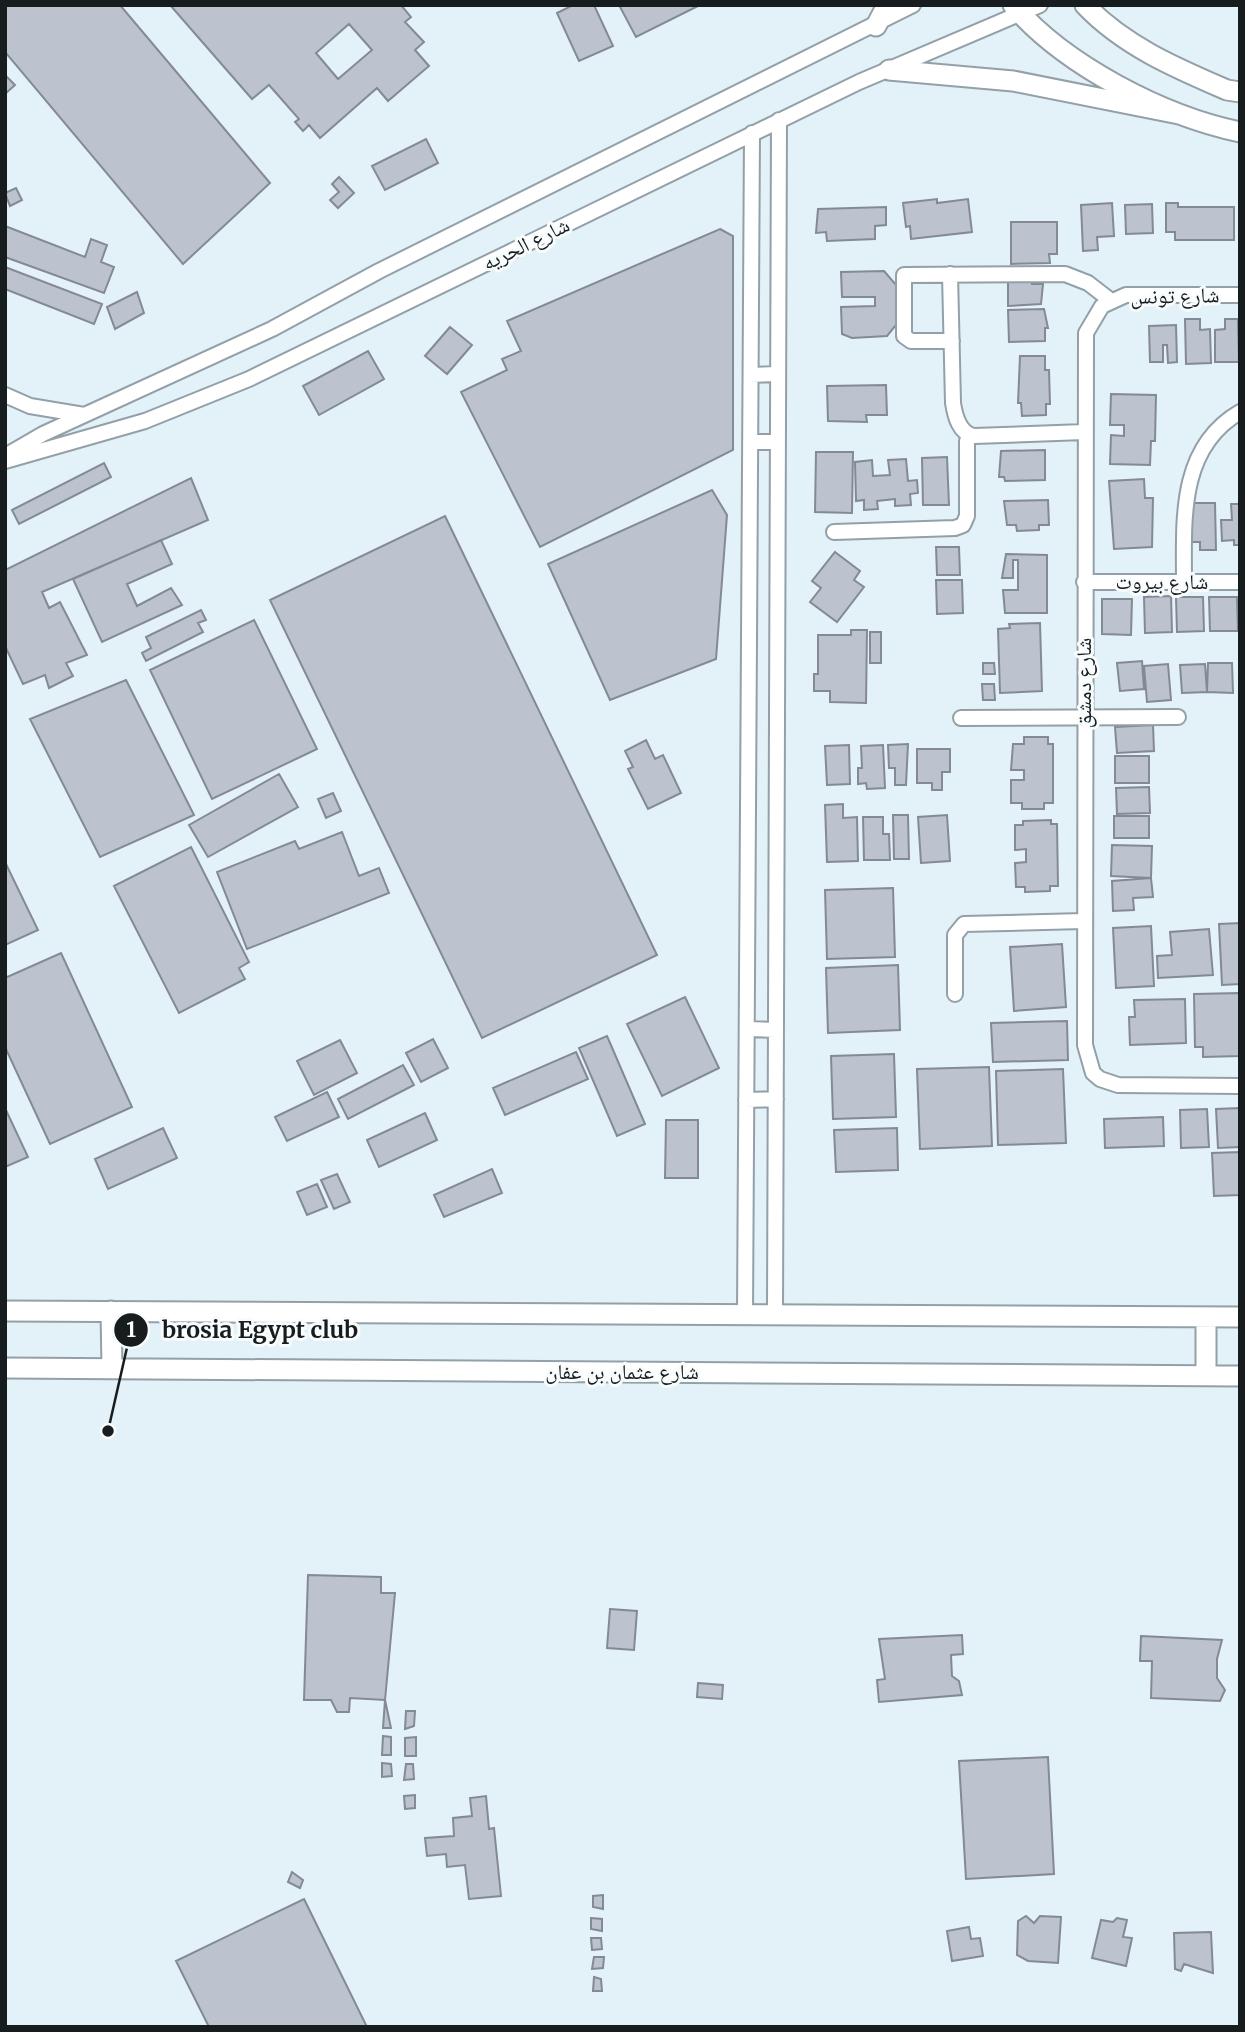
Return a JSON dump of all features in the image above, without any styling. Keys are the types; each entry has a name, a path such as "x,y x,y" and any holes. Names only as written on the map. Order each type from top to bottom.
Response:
{"main road":[{"path":"876,26 887,5"},
{"path":"1085,5 1118,35 1153,56 1227,90 1240,92"},
{"path":"1017,10 1076,60 1179,114"},
{"path":"889,70 1013,81 1179,114 1240,132"},
{"path":"5,1311 1240,1317"},
{"path":"111,1311 112,1368"},
{"path":"1206,1317 1206,1376"},
{"name":"شارع عثمان بن عفان","path":"5,1368 1240,1376"}],"street":[{"name":"شارع الحريه","path":"5,459 43,434 272,329 379,271 876,26 913,5"},
{"name":"شارع الحريه","path":"5,459 145,421 248,379 779,120 1017,10 1040,5"},
{"path":"775,1314 779,120"},
{"path":"745,1314 752,133"},
{"path":"950,274 954,410 959,425 970,436 1084,432"},
{"path":"952,341 911,341 902,334 902,276 1065,274 1088,283 1110,300"},
{"name":"شارع تونس","path":"1110,300 1139,294 1240,295"},
{"name":"شارع دمشق","path":"1110,300 1094,314 1086,333 1083,921 1085,1052 1093,1073 1100,1079 1118,1085 1240,1086"},
{"path":"751,375 778,374"},
{"path":"5,395 30,406 86,415"},
{"path":"1184,582 1184,513 1188,484 1207,443 1225,422 1240,412"},
{"path":"834,532 955,528 963,525 967,516 967,441 970,436"},
{"path":"750,442 778,442"},
{"name":"شارع بيروت","path":"1084,582 1240,582"},
{"path":"961,718 1178,717"},
{"path":"955,994 955,936 964,924 1083,921"},
{"path":"747,1029 776,1030"},
{"path":"746,1100 776,1099"}],"building":[{"path":"5,5 120,5 270,183 183,264 5,52"},
{"path":"170,5 401,5 411,17 405,22 424,42 415,50 429,66 388,101 377,88 320,138 309,125 303,131 295,122 299,119 269,85 252,99","holes":["349,24 372,50 338,79 316,53"]},
{"path":"573,5 594,5 613,46 579,61 557,13"},
{"path":"619,5 700,5 636,37"},
{"path":"5,75 15,85 5,94"},
{"path":"426,139 438,163 385,190 372,166"},
{"path":"339,177 354,193 338,208 330,200 339,192 332,184"},
{"path":"16,188 22,200 10,206 5,193"},
{"path":"937,199 937,203 968,199 972,232 911,239 910,226 906,227 903,203"},
{"path":"1112,203 1114,236 1097,237 1098,250 1083,251 1081,205"},
{"path":"1166,203 1178,203 1178,207 1234,207 1234,240 1175,240 1175,232 1166,232"},
{"path":"1152,204 1153,233 1126,234 1125,205"},
{"path":"886,207 886,225 875,226 875,239 827,241 826,232 816,233 818,209"},
{"path":"1011,222 1057,222 1057,254 1049,254 1050,263 1011,264"},
{"path":"5,226 85,257 91,239 107,245 101,262 114,267 104,293 5,257"},
{"path":"720,229 733,236 733,450 540,547 461,392 507,370 502,359 521,351 507,321"},
{"path":"5,267 102,304 94,324 5,289"},
{"path":"884,271 897,286 896,325 887,336 852,338 842,334 841,307 875,306 875,297 842,297 841,272"},
{"path":"1032,280 1032,284 1043,284 1041,304 1008,306 1008,281"},
{"path":"137,292 144,313 115,329 107,307"},
{"path":"1044,309 1048,328 1045,328 1045,341 1009,342 1008,310"},
{"path":"1185,319 1200,319 1200,330 1210,329 1211,363 1186,364"},
{"path":"1225,319 1238,319 1239,362 1215,362 1215,330 1225,329"},
{"path":"1176,325 1177,362 1168,363 1167,345 1163,345 1163,362 1150,362 1149,326"},
{"path":"450,327 472,345 447,374 425,356"},
{"path":"368,351 384,379 319,415 303,386"},
{"path":"1020,356 1045,356 1045,370 1049,370 1050,404 1046,404 1046,415 1022,416 1021,403 1018,403"},
{"path":"886,385 887,415 866,415 867,422 828,421 827,386"},
{"path":"1111,394 1156,395 1155,441 1151,441 1150,465 1110,464 1111,435 1124,436 1124,425 1110,425"},
{"path":"1045,450 1045,480 1005,481 1004,477 999,477 1001,451"},
{"path":"816,452 853,452 852,513 815,512"},
{"path":"947,457 949,505 923,505 922,458"},
{"path":"906,459 908,481 917,480 918,493 910,494 911,505 895,506 895,499 877,501 878,509 864,510 864,500 856,501 855,462 872,460 873,476 890,475 888,460"},
{"path":"104,463 111,477 19,524 12,510"},
{"path":"191,478 208,520 42,592 49,608 60,602 87,655 66,663 73,676 49,688 45,675 23,684 5,646 5,570"},
{"path":"1144,479 1145,498 1153,498 1152,547 1114,549 1109,481"},
{"path":"712,490 727,515 716,659 610,700 548,564"},
{"path":"1048,500 1049,525 1039,525 1039,530 1017,531 1016,525 1007,525 1004,501"},
{"path":"1191,503 1215,503 1216,550 1200,550 1200,542 1192,542"},
{"path":"1231,504 1240,504 1240,545 1234,545 1234,540 1222,541 1221,520 1232,520"},
{"path":"445,516 657,955 482,1038 270,600"},
{"path":"161,540 172,564 127,584 137,606 171,588 182,605 102,642 73,579"},
{"path":"936,547 959,547 960,575 937,575"},
{"path":"835,552 860,571 854,580 864,587 837,622 810,602 821,588 812,581"},
{"path":"1006,554 1047,555 1047,613 1005,613 1003,590 1018,590 1018,560 1013,560 1013,578 1002,578"},
{"path":"936,580 962,580 963,613 937,614"},
{"path":"1171,596 1172,632 1145,633 1144,597"},
{"path":"1176,597 1203,597 1204,631 1177,632"},
{"path":"1209,597 1237,597 1238,631 1210,631"},
{"path":"1102,599 1132,599 1131,635 1102,634"},
{"path":"201,610 206,620 198,623 203,632 146,661 142,653 151,648 146,637"},
{"path":"254,620 317,749 212,799 150,670"},
{"path":"1040,623 1042,691 1000,693 998,629 1010,628 1009,624"},
{"path":"851,630 867,630 866,703 830,702 830,691 814,691 814,674 818,674 818,635 851,635"},
{"path":"870,632 881,632 881,663 870,663"},
{"path":"1142,661 1144,689 1120,691 1117,663"},
{"path":"983,663 994,663 995,674 983,674"},
{"path":"1208,663 1232,663 1233,693 1207,692"},
{"path":"1168,664 1171,700 1147,702 1144,666"},
{"path":"1205,664 1207,692 1182,693 1180,665"},
{"path":"126,680 194,815 100,857 30,719"},
{"path":"982,684 994,684 995,700 983,700"},
{"path":"1153,725 1154,751 1117,753 1115,727"},
{"path":"1024,737 1048,737 1048,744 1053,744 1053,803 1044,803 1044,809 1022,809 1022,803 1011,803 1011,780 1024,780 1024,770 1011,770 1013,744 1024,744"},
{"path":"646,740 655,759 663,755 681,793 648,809 628,769 633,767 625,751"},
{"path":"908,744 906,785 895,785 895,768 889,768 888,745"},
{"path":"849,745 850,784 827,785 825,746"},
{"path":"883,745 885,788 867,789 866,783 858,784 858,768 862,768 861,746"},
{"path":"917,749 950,749 950,772 942,772 942,790 932,790 932,783 917,783"},
{"path":"1115,756 1149,756 1149,783 1115,783"},
{"path":"279,774 298,807 208,857 189,825"},
{"path":"1149,787 1150,813 1117,814 1116,788"},
{"path":"333,793 341,811 326,818 318,799"},
{"path":"843,804 843,818 857,817 858,861 827,862 825,805"},
{"path":"893,815 908,815 909,859 894,859"},
{"path":"947,815 950,861 921,863 918,817"},
{"path":"1114,816 1149,816 1149,838 1114,838"},
{"path":"863,817 883,817 883,834 889,834 890,860 864,860"},
{"path":"1051,820 1051,824 1057,824 1058,886 1050,886 1050,891 1025,892 1025,887 1016,887 1015,863 1026,862 1026,849 1015,850 1015,825 1023,825 1023,821"},
{"path":"342,832 359,876 379,868 389,893 247,949 217,872 295,841 299,849"},
{"path":"1112,845 1152,846 1151,878 1111,876"},
{"path":"191,847 249,962 239,968 245,979 179,1013 114,886"},
{"path":"5,862 38,930 5,945"},
{"path":"1151,878 1153,897 1133,898 1134,910 1113,911 1112,881"},
{"path":"893,888 895,957 827,959 825,890"},
{"path":"1240,923 1240,984 1222,985 1219,924"},
{"path":"1151,926 1154,986 1116,988 1113,928"},
{"path":"1209,929 1213,975 1158,978 1157,956 1172,955 1170,932"},
{"path":"1062,944 1066,1007 1014,1011 1010,947"},
{"path":"61,953 132,1107 50,1144 5,1047 5,978"},
{"path":"898,965 900,1030 828,1033 826,968"},
{"path":"1240,993 1240,1056 1203,1057 1203,1047 1195,1047 1194,994"},
{"path":"685,997 719,1068 662,1096 627,1024"},
{"path":"1185,999 1186,1043 1130,1045 1129,1017 1135,1017 1134,1000"},
{"path":"1067,1021 1068,1060 993,1062 991,1023"},
{"path":"607,1036 645,1124 617,1136 579,1048"},
{"path":"433,1039 448,1068 421,1082 406,1053"},
{"path":"340,1040 357,1073 314,1095 297,1061"},
{"path":"576,1052 588,1079 505,1115 493,1088"},
{"path":"894,1054 896,1117 833,1119 831,1056"},
{"path":"403,1065 414,1085 348,1119 338,1099"},
{"path":"989,1067 992,1146 920,1149 917,1069"},
{"path":"1063,1069 1066,1143 998,1145 996,1071"},
{"path":"327,1092 339,1117 287,1141 275,1117"},
{"path":"5,1108 28,1157 5,1167"},
{"path":"1240,1108 1240,1147 1218,1148 1216,1109"},
{"path":"1207,1109 1209,1147 1181,1148 1180,1110"},
{"path":"425,1113 437,1140 379,1167 367,1140"},
{"path":"1163,1117 1164,1146 1105,1148 1104,1119"},
{"path":"666,1120 698,1120 698,1178 665,1178"},
{"path":"163,1128 177,1158 108,1189 95,1159"},
{"path":"897,1128 898,1170 836,1172 834,1130"},
{"path":"1240,1152 1240,1195 1214,1196 1212,1153"},
{"path":"492,1169 502,1193 444,1217 434,1195"},
{"path":"337,1174 350,1202 334,1209 321,1180"},
{"path":"317,1184 327,1207 307,1215 297,1192"},
{"path":"308,1575 381,1577 381,1593 395,1593 385,1700 350,1698 349,1712 337,1712 331,1700 304,1700"},
{"path":"610,1609 637,1611 634,1650 607,1648"},
{"path":"962,1635 963,1654 951,1655 952,1676 959,1681 962,1695 879,1702 877,1680 885,1679 879,1639"},
{"path":"1141,1636 1222,1640 1217,1659 1217,1678 1225,1690 1220,1701 1151,1698 1152,1661 1140,1661"},
{"path":"698,1683 723,1685 722,1699 697,1697"},
{"path":"385,1700 391,1728 383,1728"},
{"path":"406,1711 415,1711 414,1726 405,1729"},
{"path":"383,1736 391,1737 391,1755 382,1755"},
{"path":"416,1737 416,1756 405,1756 405,1738"},
{"path":"1048,1757 1054,1874 966,1879 959,1761"},
{"path":"382,1763 391,1764 392,1776 382,1777"},
{"path":"406,1764 413,1764 414,1779 404,1780"},
{"path":"415,1795 415,1808 405,1809 404,1796"},
{"path":"486,1796 489,1829 494,1828 501,1896 469,1899 465,1865 447,1867 446,1854 427,1856 425,1838 454,1836 453,1818 472,1816 470,1798"},
{"path":"292,1872 303,1880 300,1888 288,1882"},
{"path":"603,1895 603,1909 593,1907 593,1896"},
{"path":"304,1899 367,2027 209,2027 176,1961"},
{"path":"1026,1916 1034,1923 1040,1916 1061,1917 1058,1963 1028,1961 1017,1955 1018,1921"},
{"path":"591,1918 602,1919 602,1931 591,1929"},
{"path":"1117,1918 1127,1920 1123,1937 1132,1938 1126,1966 1092,1958 1101,1920 1113,1922"},
{"path":"969,1927 971,1939 980,1938 983,1956 952,1961 947,1931"},
{"path":"1211,1932 1213,1973 1184,1964 1181,1971 1175,1969 1174,1933"},
{"path":"591,1938 601,1938 602,1949 592,1950"},
{"path":"594,1957 604,1957 603,1968 592,1969"},
{"path":"594,1977 601,1979 602,1991 593,1991"}],"place":[{"name":"brosia Egypt club","path":"108,1431"}]}
